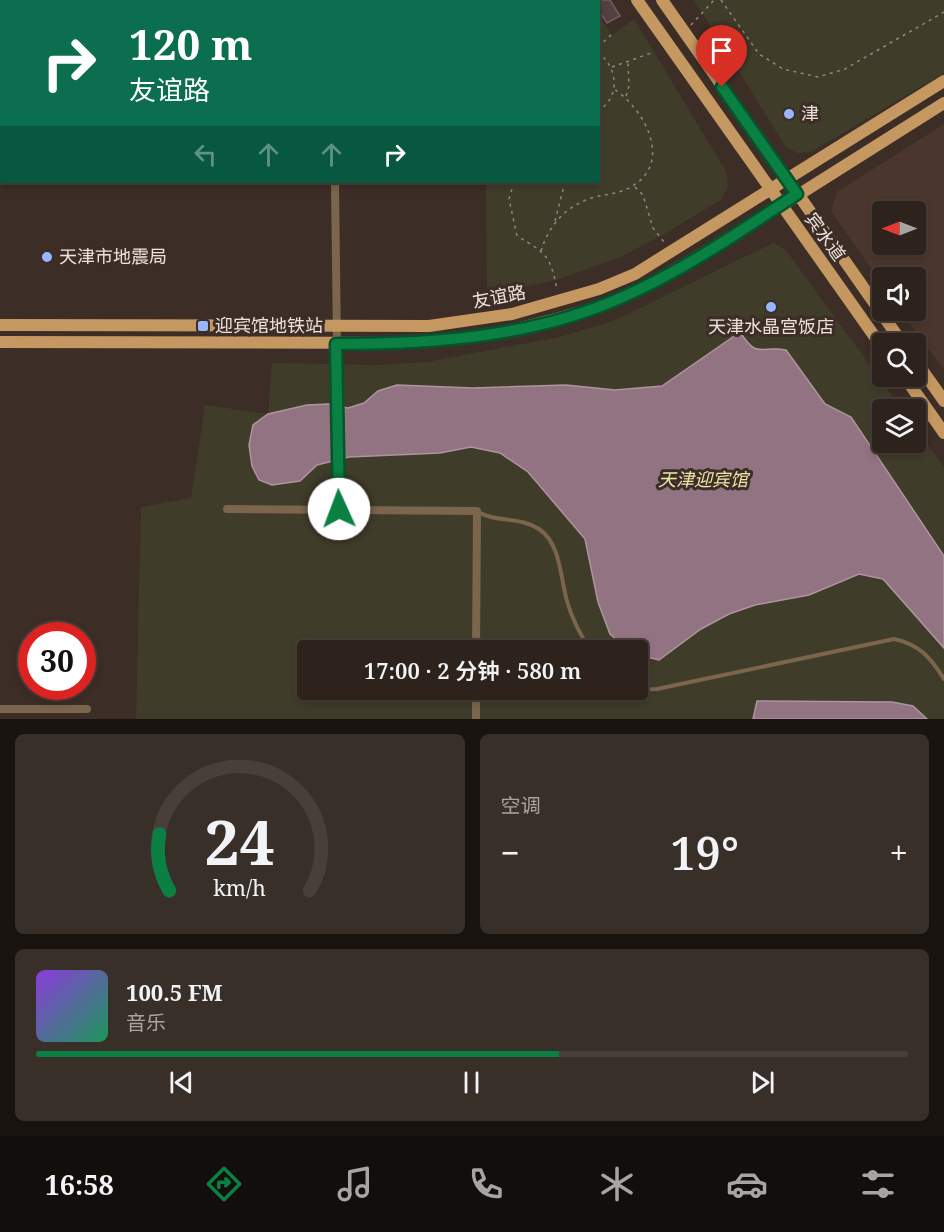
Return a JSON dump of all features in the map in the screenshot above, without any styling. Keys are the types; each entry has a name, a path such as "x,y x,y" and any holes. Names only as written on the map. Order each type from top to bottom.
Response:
{"main road":[{"name":"宾水道","path":"637,0 780,206 872,333"},
{"name":"宾水道","path":"662,0 895,333"},
{"name":"友谊路","path":"0,325 448,324 512,314 618,282 669,254 786,178 944,81"},
{"name":"友谊路","path":"0,342 415,343 504,332 598,307 650,284 944,103"},
{"path":"926,376 944,401"},
{"path":"912,387 944,433"}],"street":[{"path":"335,183 339,509"},
{"path":"227,509 477,512 476,640"},
{"path":"476,700 476,719"},
{"path":"0,709 87,709"}],"lane":[{"path":"477,512 489,518 520,519 542,531 552,543 567,602 585,640"},
{"path":"648,689 894,639 910,642 925,653 944,679"}],"path":[{"path":"684,32 714,0"},
{"path":"721,0 759,54 783,69 818,77 845,69 944,12"},
{"path":"600,45 611,35"},
{"path":"611,67 654,52"},
{"path":"600,54 611,67 614,89 608,106 600,110"},
{"path":"626,97 629,86 628,61"},
{"path":"541,251 547,233 555,222 580,201 633,186 644,177 651,162 652,144 647,125 626,97 614,89"},
{"path":"514,183 509,199 517,236 541,251 552,264 560,301"},
{"path":"555,222 554,215 563,190 561,183"},
{"path":"633,186 643,195 653,228 661,236 669,254"}],"shaded area":[{"path":"944,124 944,370 926,345 926,333 917,333 908,321 926,321 926,267 872,267 872,270 831,211 837,192"},
{"path":"740,332 756,349 786,350 825,404 851,417 872,448 872,453 875,453 944,556 944,648 883,579 859,574 809,595 755,605 729,614 701,629 659,660 648,657 648,640 617,640 610,634 598,602 585,539 528,472 500,453 471,447 440,453 349,457 317,465 300,481 272,485 259,480 252,466 249,445 253,425 268,414 307,405 328,404 348,408 364,403 378,391 397,385 473,388 566,385 615,390 662,386"},
{"path":"757,701 892,702 913,706 927,719 753,719"}],"green space":[{"path":"694,0 944,0 944,73 811,152 797,153 786,147"},
{"path":"600,17 612,35 634,19 727,173 728,186 722,199 661,236 618,258 556,280 487,295 486,183 600,183"},
{"name":"天津迎宾馆","path":"773,243 785,249 872,368 872,387 886,387 895,399 872,399 872,453 926,453 926,442 944,467 944,719 136,719 141,507 191,498 205,405 268,414 272,363 377,365 427,362 559,337 611,322"}],"building":[{"path":"600,0 610,0 620,16 607,23 600,12"}],"place":[{"name":"津","path":"789,114"},
{"name":"天津市地震局","path":"47,257"},
{"name":"天津水晶宫饭店","path":"771,307"},
{"name":"迎宾馆地铁站","path":"203,326"}],"route":[{"path":"339,509 336,344 415,343 473,337 556,320 598,307 650,284 797,194 722,87"}]}
